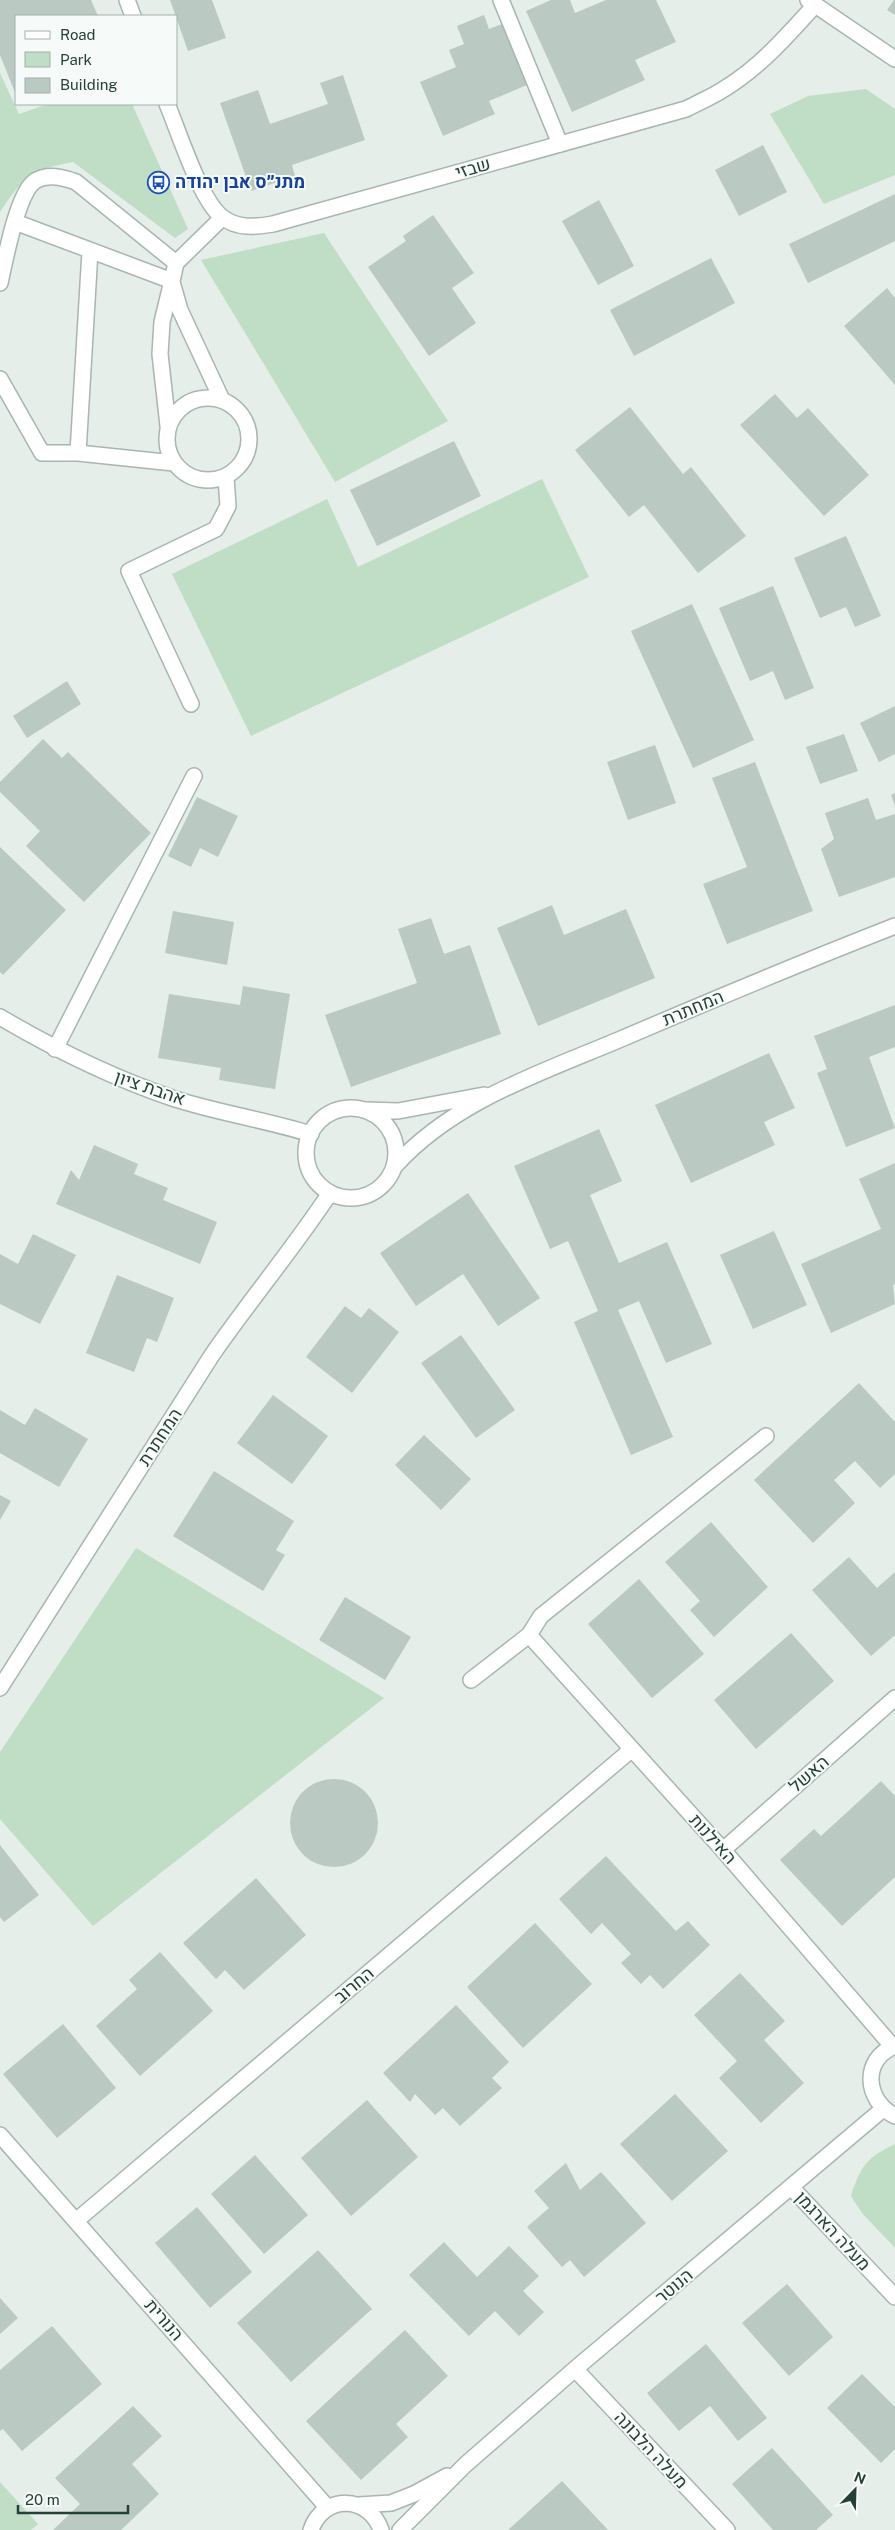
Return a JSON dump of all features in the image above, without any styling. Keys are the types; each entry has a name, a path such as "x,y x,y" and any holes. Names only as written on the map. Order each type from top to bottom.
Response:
{"street":[{"path":"126,0 133,15"},
{"path":"501,0 560,144"},
{"path":"812,2 895,59"},
{"name":"שבזי","path":"222,218 249,228 273,224 686,109 724,90 749,72 776,48 812,2"},
{"path":"167,105 200,185 222,218 176,263 162,322 160,354 168,426 166,439 174,463 185,473 198,479 212,481 226,477 238,468 246,457 250,443 248,429 242,416 233,406 222,400 209,397 196,399 184,405 174,414 168,426"},
{"path":"0,283 15,222 26,192 36,181 59,175 76,182 176,263"},
{"path":"15,222 172,281"},
{"path":"78,453 90,251"},
{"path":"172,281 180,310 222,400"},
{"path":"0,379 42,454 78,453 174,463"},
{"path":"191,704 129,571 216,529 228,506 226,477"},
{"path":"55,1049 194,776"},
{"name":"המחתרת","path":"395,1166 412,1146 493,1094 752,982 895,926"},
{"name":"אהבת ציון","path":"0,1016 55,1049 115,1077 177,1099 311,1134"},
{"name":"המחתרת","path":"364,1110 398,1111 493,1094"},
{"path":"348,1108 364,1110 383,1121 391,1132 396,1147 395,1166 388,1180 373,1193 358,1198 345,1198 330,1193 310,1172 306,1156 311,1134 323,1118 337,1110 348,1108"},
{"name":"המחתרת","path":"0,1688 212,1355 240,1315 296,1244 330,1193"},
{"path":"470,1680 529,1634 541,1616 766,1436"},
{"name":"האילנות","path":"529,1634 631,1750 723,1850 894,2046"},
{"name":"האשל","path":"723,1850 895,1698"},
{"name":"החרוב","path":"77,2220 631,1750"},
{"path":"889,2112 875,2100 871,2088 871,2075 878,2058 894,2046"},
{"name":"הנוטר","path":"400,2530 466,2465 575,2369 792,2187 889,2112"},
{"name":"הנורית","path":"0,2135 77,2220 328,2507"},
{"name":"מעלה הארגמן","path":"792,2187 895,2297"},
{"name":"מעלה הלבונה","path":"575,2369 727,2530"},
{"name":"הנוטר","path":"328,2507 338,2503 359,2505 390,2503 414,2494 466,2465"},
{"path":"359,2505 376,2518 381,2530"},
{"path":"311,2530 319,2514 328,2507"}],"green space":[{"path":"0,73 19,114 45,105 132,105 188,229 175,238 73,162 47,168 29,177 15,191 0,212"},
{"path":"866,89 895,109 895,175 824,204 770,114 808,96"},
{"path":"324,233 448,421 335,482 201,260"},
{"path":"542,479 589,577 251,736 172,574 327,499 358,567"},
{"path":"136,1548 384,1698 93,1926 0,1819 0,1752"},
{"path":"895,2144 895,2248 862,2213 851,2196 861,2170 866,2164 885,2149"},
{"path":"0,2482 38,2524 31,2530 0,2530"}],"building":[{"path":"0,0 91,0 98,15 15,15 15,92 0,55"},
{"path":"170,0 212,0 226,38 188,51 178,23 178,15 175,15"},
{"path":"551,0 570,0 575,13 606,0 656,0 676,42 635,60 645,80 572,112 526,11"},
{"path":"895,0 895,15 887,10"},
{"path":"484,15 489,29 502,24 527,85 489,101 495,114 443,136 420,82 456,67 449,50 464,44 457,26"},
{"path":"343,75 365,140 292,165 295,176 251,191 220,103 258,90 270,124 328,104 320,83"},
{"path":"763,145 787,192 739,216 715,170"},
{"path":"895,194 895,241 808,283 789,244"},
{"path":"599,200 634,266 598,285 562,221"},
{"path":"433,215 474,273 452,288 476,323 429,356 368,267 406,241 403,236"},
{"path":"711,258 735,303 634,356 610,310"},
{"path":"887,288 895,298 895,385 844,326"},
{"path":"775,394 797,418 808,408 869,475 824,516 740,425"},
{"path":"630,407 683,474 691,467 746,536 698,573 644,505 629,517 575,450"},
{"path":"454,441 481,496 377,546 350,490"},
{"path":"846,536 881,616 855,627 846,607 820,618 794,558"},
{"path":"773,586 814,688 785,700 773,671 750,681 719,608"},
{"path":"692,604 754,740 693,768 631,631"},
{"path":"67,681 81,704 27,738 13,716"},
{"path":"895,706 895,754 879,762 860,723"},
{"path":"844,734 858,771 820,784 806,747"},
{"path":"43,739 62,758 68,752 151,833 84,902 26,846 40,831 0,792 0,782"},
{"path":"655,745 676,803 628,820 607,762"},
{"path":"755,762 813,911 727,944 703,884 747,867 712,778"},
{"path":"895,793 895,806 891,795"},
{"path":"197,797 238,816 218,857 200,848 191,867 168,856"},
{"path":"868,798 876,820 895,814 895,877 839,897 821,849 834,839 825,813"},
{"path":"0,847 66,910 3,975 0,972"},
{"path":"552,905 564,935 626,909 655,978 538,1026 497,928"},
{"path":"173,911 234,922 227,965 165,953"},
{"path":"431,918 444,954 470,945 501,1034 351,1087 325,1015 417,983 398,929"},
{"path":"243,986 290,994 275,1089 219,1080 221,1068 158,1058 169,994 240,1005"},
{"path":"895,1005 895,1047 869,1057 895,1128 846,1147 817,1073 827,1069 814,1036"},
{"path":"769,1053 795,1108 764,1122 775,1145 691,1183 655,1105"},
{"path":"599,1129 622,1181 590,1195 619,1263 667,1242 712,1344 666,1363 639,1301 618,1310 673,1437 631,1455 574,1322 598,1311 568,1241 550,1249 514,1166"},
{"path":"94,1145 138,1164 134,1174 168,1188 163,1200 217,1222 200,1264 56,1204 71,1170 79,1180"},
{"path":"895,1163 895,1284 893,1285 895,1304 831,1333 801,1264 881,1229 859,1179"},
{"path":"468,1193 540,1298 498,1326 463,1274 416,1306 380,1253"},
{"path":"774,1231 807,1305 753,1329 720,1255"},
{"path":"33,1234 76,1255 40,1324 0,1304 0,1254 18,1264"},
{"path":"117,1275 174,1298 157,1342 147,1338 134,1372 86,1353"},
{"path":"345,1306 361,1318 369,1308 399,1332 352,1393 306,1357"},
{"path":"461,1335 515,1410 476,1438 421,1363"},
{"path":"859,1383 895,1422 895,1474 880,1488 855,1461 834,1480 855,1503 813,1543 754,1480"},
{"path":"273,1395 328,1436 292,1484 237,1443"},
{"path":"35,1408 88,1439 59,1487 0,1453 0,1410 25,1425"},
{"path":"424,1435 471,1479 441,1510 395,1465"},
{"path":"214,1471 294,1521 276,1550 285,1555 263,1591 173,1536"},
{"path":"0,1495 11,1501 0,1520"},
{"path":"711,1522 768,1587 714,1637 690,1610 700,1601 665,1562"},
{"path":"849,1557 877,1588 895,1572 895,1635 871,1656 812,1590"},
{"path":"639,1579 704,1654 652,1698 588,1624"},
{"path":"345,1597 411,1637 385,1680 319,1640"},
{"path":"791,1633 834,1681 756,1749 714,1700"},
{"path":"334,1779 351,1782 359,1786 371,1798 375,1806 378,1823 375,1840 371,1848 359,1860 351,1864 334,1867 317,1864 309,1860 297,1848 293,1840 290,1823 293,1806 297,1798 309,1786 317,1782"},
{"path":"881,1781 895,1796 895,1877 842,1926 780,1860 814,1829 821,1836"},
{"path":"0,1845 39,1895 4,1922 0,1917"},
{"path":"606,1856 676,1931 688,1921 710,1945 663,1989 650,1975 641,1984 621,1963 631,1954 602,1923 591,1934 559,1899"},
{"path":"256,1878 306,1935 244,1990 225,1970 216,1979 183,1943"},
{"path":"535,1923 592,1984 523,2048 467,1987"},
{"path":"160,1952 213,2011 140,2076 96,2026 137,1989 129,1980"},
{"path":"740,1973 785,2021 764,2040 804,2083 761,2123 719,2078 737,2061 694,2015"},
{"path":"456,2005 509,2062 492,2078 502,2088 460,2126 443,2108 435,2115 415,2094 410,2102 383,2073"},
{"path":"63,2024 116,2088 57,2138 3,2074"},
{"path":"675,2094 728,2151 672,2201 620,2144"},
{"path":"367,2100 418,2157 351,2216 301,2158"},
{"path":"255,2155 308,2215 264,2254 211,2194"},
{"path":"566,2163 580,2190 601,2172 646,2223 584,2277 570,2260 562,2267 527,2227 549,2208 534,2191"},
{"path":"197,2207 252,2272 210,2308 155,2243"},
{"path":"444,2242 477,2277 509,2246 539,2276 523,2291 544,2312 519,2336 495,2311 469,2336 409,2275"},
{"path":"318,2250 372,2309 291,2382 237,2323"},
{"path":"787,2284 833,2337 789,2376 742,2323"},
{"path":"0,2298 18,2318 0,2334"},
{"path":"52,2326 102,2384 22,2451 3,2429 0,2431 0,2370"},
{"path":"405,2330 448,2376 396,2424 408,2437 361,2480 306,2421"},
{"path":"706,2344 767,2418 738,2441 710,2406 679,2431 647,2393"},
{"path":"862,2374 895,2407 895,2449 881,2463 827,2408"},
{"path":"133,2406 162,2436 132,2464 159,2494 121,2530 53,2530 80,2504 55,2478"},
{"path":"772,2448 833,2515 816,2530 773,2530 732,2484"},
{"path":"562,2481 608,2530 508,2530"}],"place":[{"name":"מתנ״ס אבן יהודה","path":"159,182"}]}
